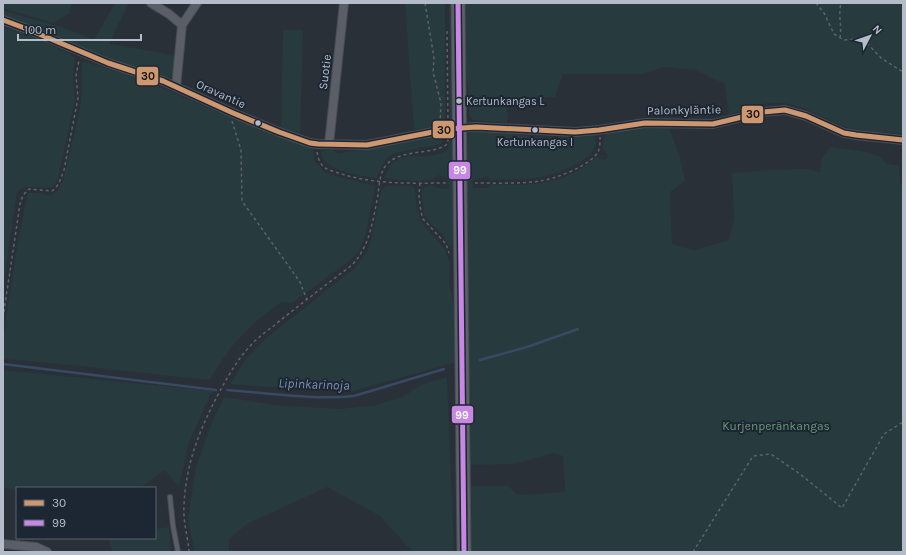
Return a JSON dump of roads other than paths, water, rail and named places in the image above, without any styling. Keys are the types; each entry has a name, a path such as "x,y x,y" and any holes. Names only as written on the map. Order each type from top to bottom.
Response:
{"main road":[{"path":"458,3 449,130 464,552"}],"street":[{"path":"151,3 169,14 182,25"},
{"path":"176,87 182,25 197,3"},
{"name":"Suotie","path":"329,144 344,3"},
{"name":"Oravantie","path":"3,20 80,52 176,87 233,113 295,138 318,144 368,144 449,130"},
{"name":"Palonkyläntie","path":"449,130 486,127 575,132 599,130 645,122 713,124 727,122 763,112 786,110 806,116 844,133 903,140"},
{"path":"3,544 36,547 47,552"}],"lane":[{"path":"170,496 173,526 178,552"}],"waterway":[{"path":"480,360 527,347 578,329"},
{"name":"Lipinkarinoja","path":"3,364 216,390"},
{"name":"Lipinkarinoja","path":"227,390 307,397 354,396 444,369"}],"place":[{"name":"Kertunkangas L","path":"459,101"},
{"name":"Kertunkangas I","path":"535,130"}],"park label":[{"name":"Kurjenperänkangas","path":"776,426"}]}
